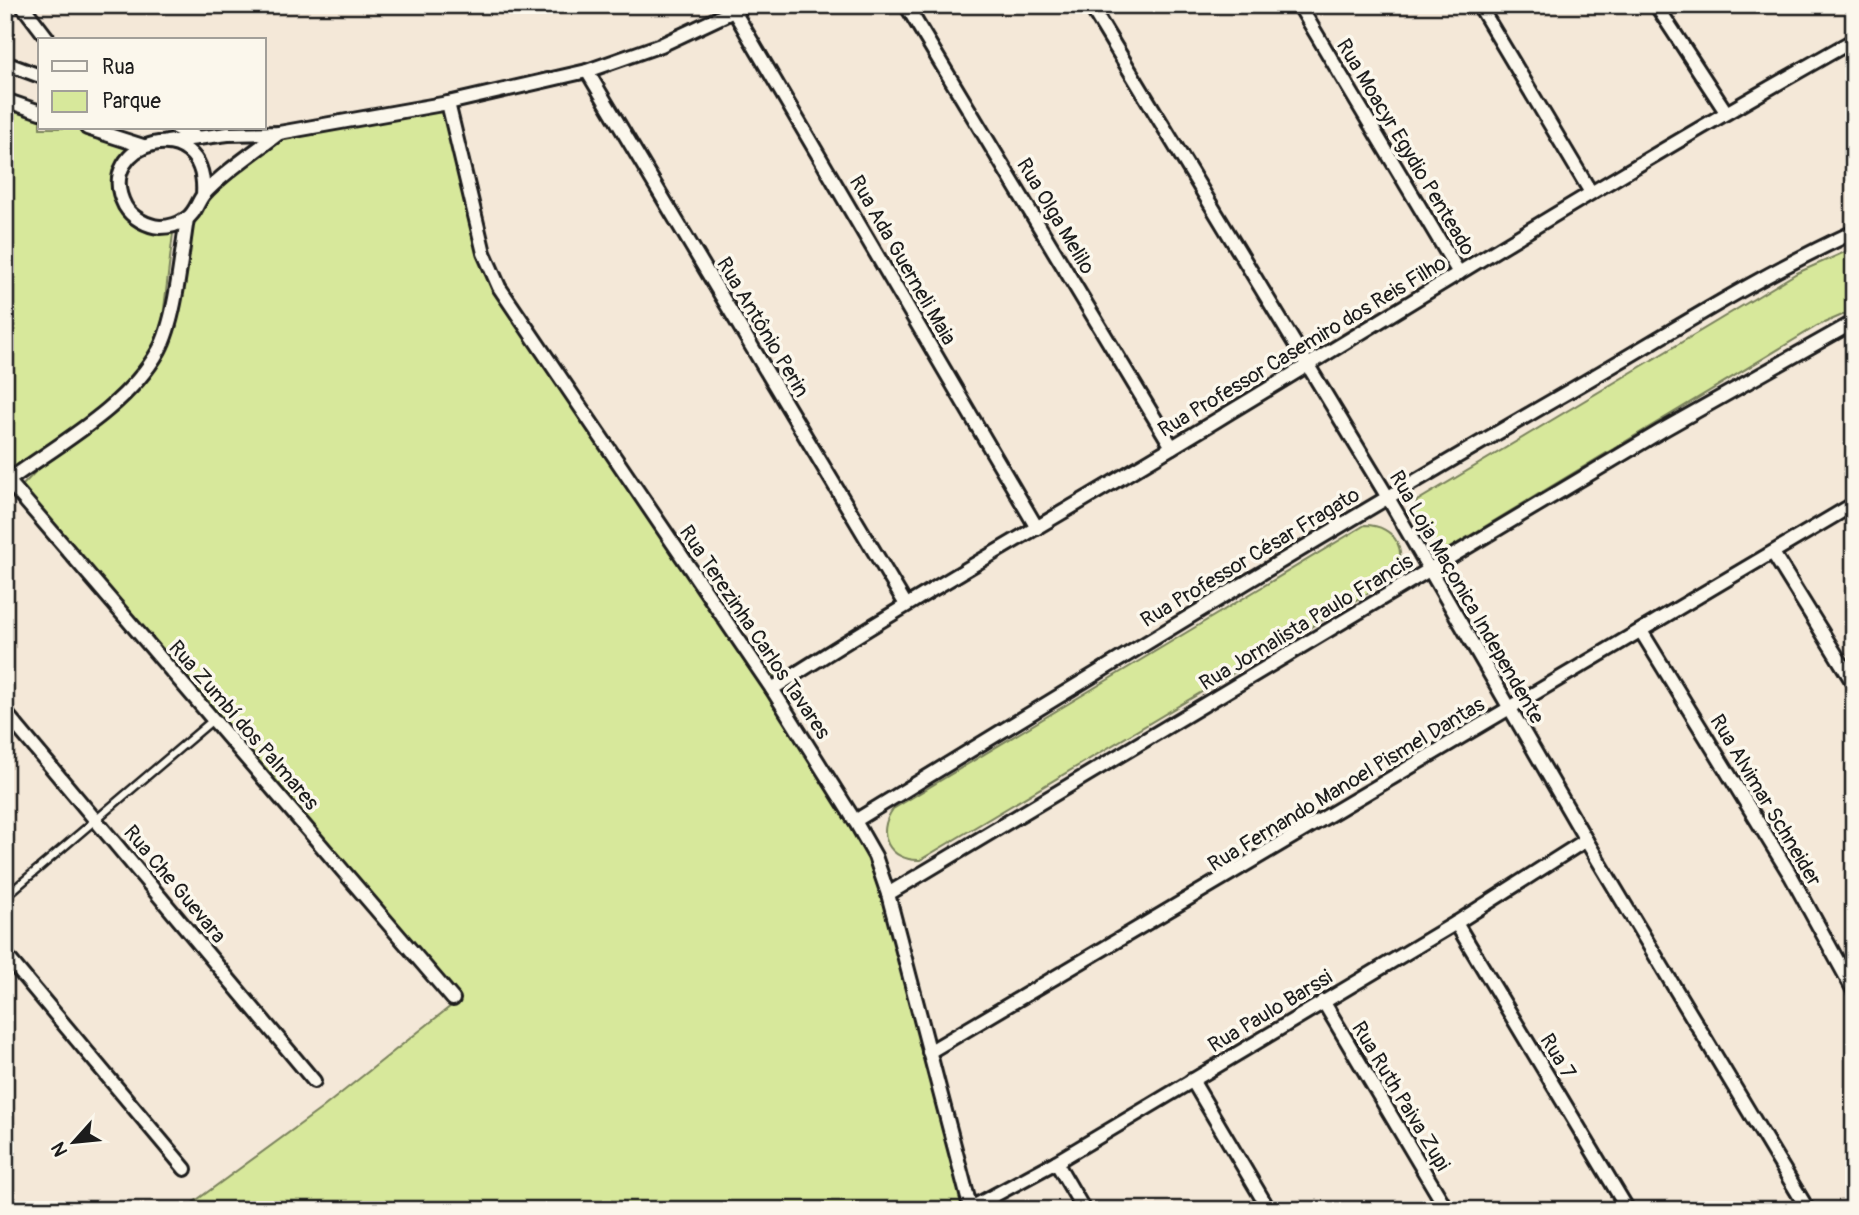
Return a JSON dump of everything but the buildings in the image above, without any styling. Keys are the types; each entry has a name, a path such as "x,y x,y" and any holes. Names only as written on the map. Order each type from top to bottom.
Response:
{"street":[{"path":"22,5 47,38"},
{"path":"187,219 174,225 146,224 125,206 120,179 132,154 143,146 199,138 279,133 449,103 587,71 661,45 747,5"},
{"name":"Rua Olga Melilo","path":"906,5 1172,447"},
{"name":"Rua Loja Maçonica Independente","path":"1090,5 1387,496 1586,840 1808,1210"},
{"name":"Rua Moacyr Egydio Penteado","path":"1299,5 1460,273"},
{"path":"1479,5 1590,191"},
{"path":"1656,5 1726,112"},
{"name":"Rua Ada Guerneli Maia","path":"734,13 1037,528"},
{"name":"Rua Professor Casemiro dos Reis Filho","path":"772,689 905,603 1172,447 1590,191 1854,40"},
{"path":"5,62 38,75"},
{"name":"Rua Antônio Perin","path":"587,71 905,603"},
{"path":"5,100 38,111"},
{"name":"Rua Terezinha Carlos Tavares","path":"449,103 484,253 499,287 772,689 875,856 888,894 971,1209"},
{"path":"100,130 125,134 143,146"},
{"path":"181,130 199,138"},
{"path":"6,480 128,392 160,349 174,300 187,219 203,195 279,133"},
{"path":"167,142 192,154 200,166 203,195"},
{"name":"Rua Professor César Fragato","path":"855,821 1387,496 1607,370 1730,294 1854,232"},
{"name":"Rua Jornalista Paulo Francis","path":"888,894 1661,431 1854,322"},
{"name":"Rua Zumbí dos Palmares","path":"6,480 453,999"},
{"name":"Rua Fernando Manoel Pismel Dantas","path":"929,1052 1854,504"},
{"path":"1773,553 1854,684"},
{"name":"Rua Alvimar Schneider","path":"1641,631 1791,876 1854,991"},
{"name":"Rua Che Guevara","path":"5,712 314,1081"},
{"name":"Rua Paulo Barssi","path":"971,1209 1056,1162 1456,923 1586,840"},
{"name":"Rua 7","path":"1456,923 1628,1210"},
{"path":"5,954 186,1169"},
{"name":"Rua Ruth Paiva Zupi","path":"1323,1001 1447,1210"},
{"path":"1192,1080 1269,1210"},
{"path":"1056,1162 1084,1210"}],"lane":[{"path":"5,897 214,719"}],"green space":[{"path":"5,100 38,111 38,130 92,130 140,147 120,179 134,217 174,225 160,342 187,219 203,195 279,133 448,103 491,271 747,646 775,675 784,689 782,697 875,856 971,1210 183,1210 321,1109 461,998 19,489 65,441 5,477"},
{"path":"1854,248 1854,310 1817,326 1446,550 1430,543 1419,533 1415,518 1417,501 1797,273"},
{"path":"1365,525 1385,530 1397,542 1400,559 1393,578 920,860 900,856 888,844 885,828 893,809"}]}
